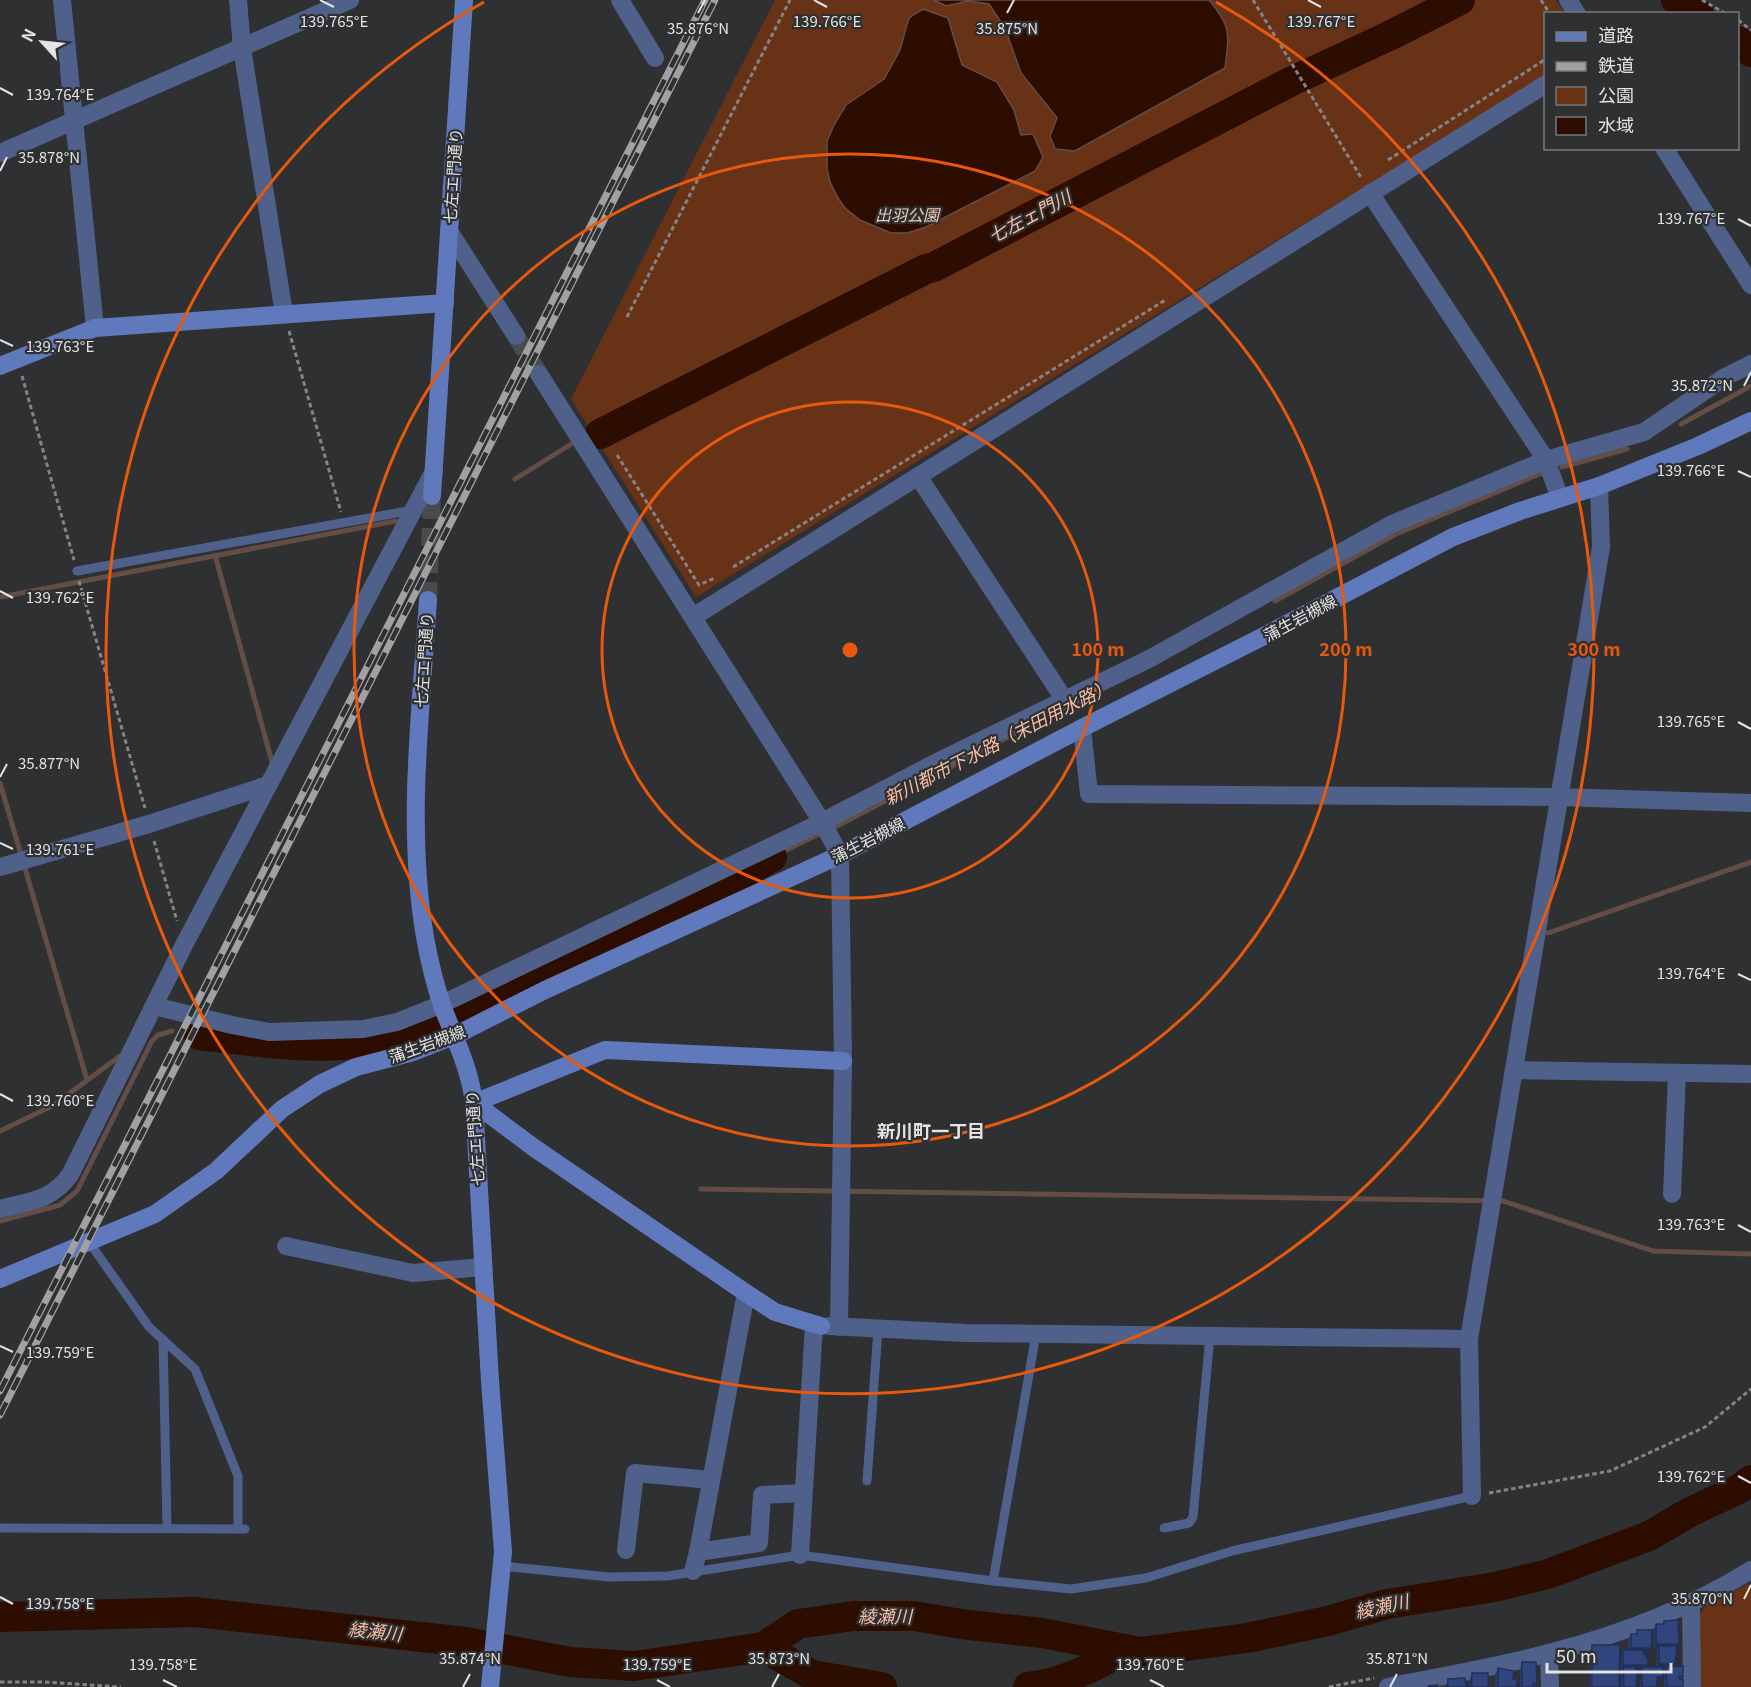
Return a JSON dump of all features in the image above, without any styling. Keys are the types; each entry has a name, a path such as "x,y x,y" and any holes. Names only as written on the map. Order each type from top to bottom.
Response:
{"street":[{"path":"62,0 95,328"},
{"path":"238,0 242,48 284,314"},
{"path":"0,153 350,0"},
{"name":"七左エ門通り","path":"432,496 464,0"},
{"path":"620,0 656,58"},
{"path":"693,617 1544,85"},
{"path":"1665,150 1751,285"},
{"path":"1370,193 1546,460 1560,498"},
{"path":"449,231 516,336"},
{"path":"0,366 95,328 445,303"},
{"path":"154,1006 268,1032 363,1029 397,1022 442,1005 822,822 1149,658 1392,524 1546,460 1644,432 1725,378 1751,364"},
{"path":"539,374 822,822 840,855 843,1061 825,1326 803,1493 800,1555"},
{"name":"蒲生岩槻線","path":"0,1279 155,1214 216,1171 282,1109 320,1084 356,1067 410,1053 454,1036 545,990 840,855 1453,537 1520,511 1599,486 1698,446 1751,421"},
{"path":"0,1209 51,1195 70,1174 184,945 434,471"},
{"path":"918,476 1064,699"},
{"path":"1472,1496 1469,1339 1601,547 1599,486"},
{"name":"七左エ門通り","path":"428,600 418,746 416,824 424,927 442,1005 468,1070 474,1103 502,1570 490,1687"},
{"path":"1082,728 1089,794 1559,797 1751,803"},
{"path":"0,867 149,824 268,785"},
{"path":"474,1103 605,1050 843,1061"},
{"path":"1514,1070 1751,1074"},
{"path":"1672,1194 1677,1072"},
{"path":"474,1103 533,1147 775,1312 825,1326 966,1333 1469,1339"},
{"path":"286,1246 413,1273 483,1267"},
{"path":"693,1571 746,1293"},
{"path":"626,1550 635,1473 711,1480"},
{"path":"698,1552 759,1543 762,1496 803,1493"},
{"path":"1386,1681 1549,1653 1626,1630 1691,1602 1751,1570"},
{"path":"1691,1602 1692,1687"},
{"path":"1549,1653 1550,1687"}],"lane":[{"path":"77,571 412,510"},
{"path":"0,1528 241,1528 238,1476 195,1370 149,1327 89,1242"},
{"path":"867,1481 878,1329"},
{"path":"993,1581 1036,1334"},
{"path":"1164,1528 1189,1523 1193,1517 1210,1336"},
{"path":"163,1339 167,1528"},
{"path":"502,1570 609,1577 668,1576 800,1555 1071,1589 1146,1578 1232,1551 1472,1496"}],"path":[{"path":"627,317 790,0"},
{"path":"1253,0 1370,193"},
{"path":"1702,0 1723,12"},
{"path":"1389,160 1544,59"},
{"path":"733,567 1169,297"},
{"path":"284,314 344,523"},
{"path":"18,360 184,945"},
{"path":"617,455 699,585 715,578"},
{"path":"1472,1496 1610,1471 1705,1427 1751,1389"},
{"path":"1329,1687 1386,1681"},
{"path":"0,1682 45,1682 121,1687"}],"green space":[{"name":"出羽公園","path":"775,0 1556,0 1564,12 1544,12 1544,77 696,597 571,399"},
{"path":"1751,1583 1751,1687 1700,1687 1699,1615 1708,1603"}],"water":[{"path":"934,0 1209,0 1222,17 1227,31 1225,68 1075,151 1055,149 1050,136 1057,118 1021,73 1005,28 989,4 968,1 946,6"},
{"path":"923,9 948,18 962,65 997,82 1014,110 1021,135 1033,134 1043,157 1035,171 926,227 907,233 891,233 860,220 845,208 838,198 830,182 827,169 827,141 846,105 884,79 900,50 910,17"}],"building":[{"path":"1678,1620 1679,1644 1656,1644 1656,1624"},
{"path":"1637,1630 1652,1630 1651,1648 1631,1648 1631,1634 1637,1634"},
{"path":"1592,1645 1620,1645 1619,1687 1592,1687"},
{"path":"1659,1646 1677,1646 1675,1664 1659,1664"},
{"path":"1623,1650 1643,1650 1643,1654 1646,1654 1648,1658 1648,1665 1623,1665"},
{"path":"1522,1662 1536,1662 1537,1684 1533,1684 1533,1687 1522,1687"},
{"path":"1683,1666 1683,1676 1679,1676 1679,1679 1683,1679 1683,1687 1667,1687 1666,1667"},
{"path":"1623,1667 1635,1667 1637,1670 1636,1687 1624,1687"},
{"path":"1642,1667 1663,1667 1663,1677 1657,1677 1657,1687 1642,1687"},
{"path":"1498,1668 1514,1671 1513,1679 1517,1679 1517,1687 1498,1687"},
{"path":"1472,1673 1488,1673 1488,1687 1472,1687"},
{"path":"1465,1678 1466,1686 1470,1687 1448,1687 1448,1679"}],"waterway":[{"name":"七左ェ門川","path":"600,434 934,267 1292,81 1460,0"},
{"name":"七左ェ門川","path":"1676,0 1696,12"},
{"name":"七左ェ門川","path":"1739,42 1751,52"},
{"name":"新川都市下水路（末田用水路）","path":"1681,424 1751,386"},
{"path":"515,479 573,443 600,434"},
{"name":"新川都市下水路（末田用水路）","path":"1562,467 1627,449"},
{"name":"新川都市下水路（末田用水路）","path":"1275,601 1396,534 1542,473"},
{"path":"0,597 396,521"},
{"path":"215,555 272,762"},
{"name":"新川都市下水路（末田用水路）","path":"835,827 1014,734"},
{"path":"0,783 87,1080"},
{"name":"新川都市下水路（末田用水路）","path":"772,857 821,833"},
{"name":"新川都市下水路（末田用水路）","path":"458,1013 545,969 720,887 772,857"},
{"path":"1548,933 1751,862"},
{"name":"新川都市下水路（末田用水路）","path":"199,1035 258,1042 318,1046 349,1045 407,1035 435,1024"},
{"name":"新川都市下水路（末田用水路）","path":"0,1221 60,1205 77,1191 152,1041 158,1035 172,1031"},
{"path":"0,1131 54,1105 120,1056"},
{"path":"701,1189 1503,1201 1653,1251 1751,1254"},
{"name":"綾瀬川","path":"0,1617 195,1612 466,1642 570,1662 634,1666 763,1647 798,1624 854,1616 914,1616 1042,1633 1140,1652 1247,1638 1328,1621 1387,1604 1495,1587 1548,1574 1649,1536 1690,1512 1739,1489 1751,1480"},
{"path":"763,1647 812,1675 882,1687"},
{"path":"1028,1687 1054,1682 1078,1673 1125,1649"}],"tunnel":[{"path":"516,336 539,374"},
{"path":"428,600 432,496"}],"railway":[{"path":"0,1391 705,0"},
{"path":"0,1415 715,0"}],"district":[{"name":"新川町一丁目","path":"931,1132"}]}
